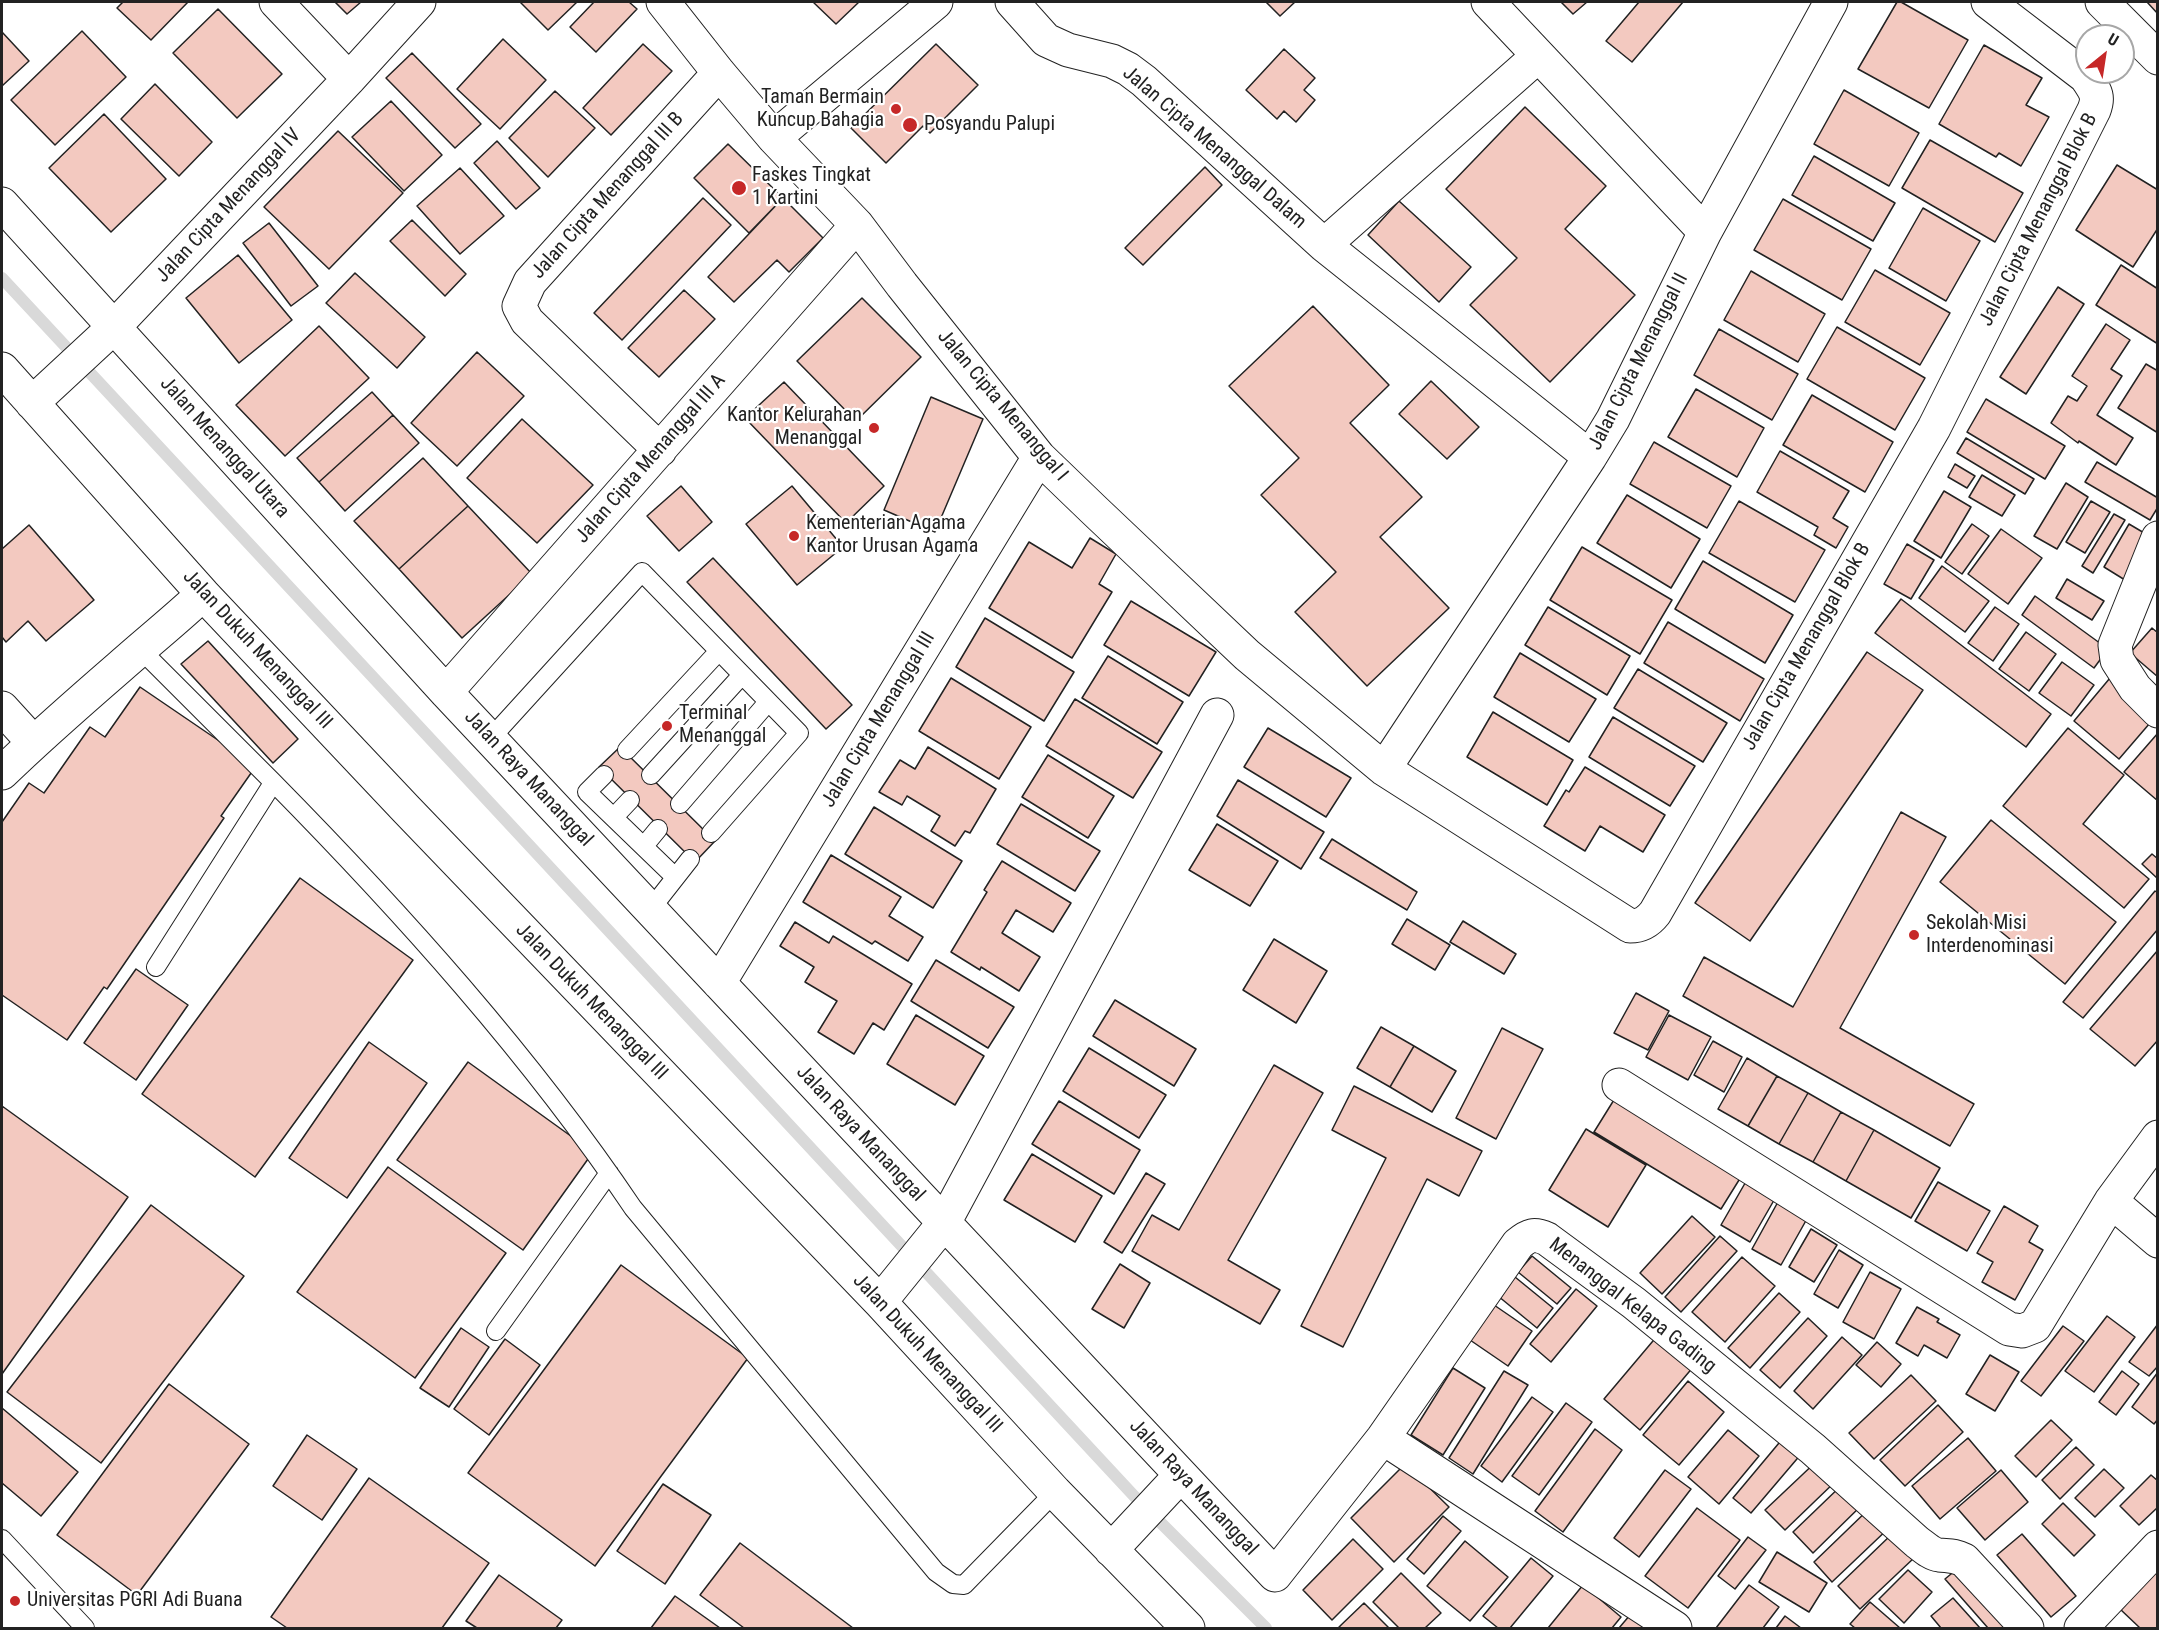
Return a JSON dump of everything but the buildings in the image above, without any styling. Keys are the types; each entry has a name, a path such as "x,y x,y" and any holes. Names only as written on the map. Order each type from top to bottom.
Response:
{"street":[{"path":"276,2 349,79"},
{"name":"Jalan Cipta Menanggal IV","path":"42,393 103,337 349,79 419,2"},
{"name":"Jalan Cipta Menanggal I","path":"663,2 774,138 857,225 902,285 1040,457 1247,655 1384,769"},
{"path":"774,138 936,2"},
{"name":"Jalan Cipta Menanggal Dalam","path":"1012,2 1046,40 1068,50 1112,61 1136,75 1323,245 1590,457"},
{"path":"1488,2 1705,232"},
{"name":"Jalan Cipta Menanggal II","path":"1384,769 1613,419 1705,232 1831,2"},
{"name":"Jalan Cipta Menanggal Blok B","path":"1384,769 1630,926 1639,926 1652,917 1934,428 2098,100 2086,77 1988,2"},
{"path":"2107,3 2157,58"},
{"name":"Jalan Cipta Menanggal Dalam","path":"1323,245 1538,56"},
{"name":"Jalan Cipta Menanggal III B","path":"660,450 527,321 519,306 530,282 719,73"},
{"name":"Jalan Menanggal Utara","path":"2,204 103,337 446,692"},
{"name":"Jalan Cipta Menanggal III A","path":"446,692 857,225"},
{"name":"Jalan Dukuh Menanggal III","path":"2,369 42,393 203,594 406,809 883,1298 1055,1492 1114,1546 1188,1629"},
{"name":"Jalan Cipta Menanggal III","path":"719,983 1040,457"},
{"path":"2157,538 2115,645 2116,660 2135,688 2157,711"},
{"path":"2,773 33,742 203,594"},
{"name":"Jalan Raya Mananggal","path":"446,692 719,983 942,1226 1172,1483 1275,1575"},
{"path":"2,708 33,742"},
{"path":"883,1298 942,1226 1216,715"},
{"path":"1619,1085 2009,1329 2022,1331 2035,1326 2110,1201 2157,1137"},
{"path":"2110,1201 2157,1241"},
{"name":"Menanggal Kelapa Gading","path":"1275,1575 1383,1438 1518,1244 1528,1236 1536,1234 1547,1239 1634,1303 1814,1449 1917,1542 1932,1553 1952,1554 1964,1560 2026,1629"},
{"path":"1383,1438 1675,1629"},
{"path":"1114,1546 1172,1483"},
{"path":"2081,1629 2157,1547"}],"lane":[{"path":"490,739 642,572 799,733 711,834"},
{"path":"140,649 273,783 433,952 549,1093 633,1208 936,1572 953,1584 964,1586 1055,1492"},
{"path":"627,750 719,651"},
{"path":"651,775 742,675"},
{"path":"680,804 768,702"},
{"path":"604,775 587,792 675,877"},
{"path":"156,967 273,783"},
{"path":"614,817 630,800"},
{"path":"644,846 658,828"},
{"path":"650,910 690,859"},
{"path":"496,1331 609,1173"},
{"path":"2,1539 86,1629"}],"waterway":[{"path":"2,278 1135,1497 1266,1628"}],"place":[{"name":"Taman Bermain Kuncup Bahagia","path":"896,109"},
{"name":"Posyandu Palupi","path":"910,125"},
{"name":"Faskes Tingkat 1 Kartini","path":"739,188"},
{"name":"Kantor Kelurahan Menanggal","path":"874,428"},
{"name":"Kementerian Agama Kantor Urusan Agama","path":"794,536"},
{"name":"Terminal Menanggal","path":"667,726"},
{"name":"Sekolah Misi Interdenominasi","path":"1914,935"},
{"name":"Universitas PGRI Adi Buana","path":"15,1601"}]}
